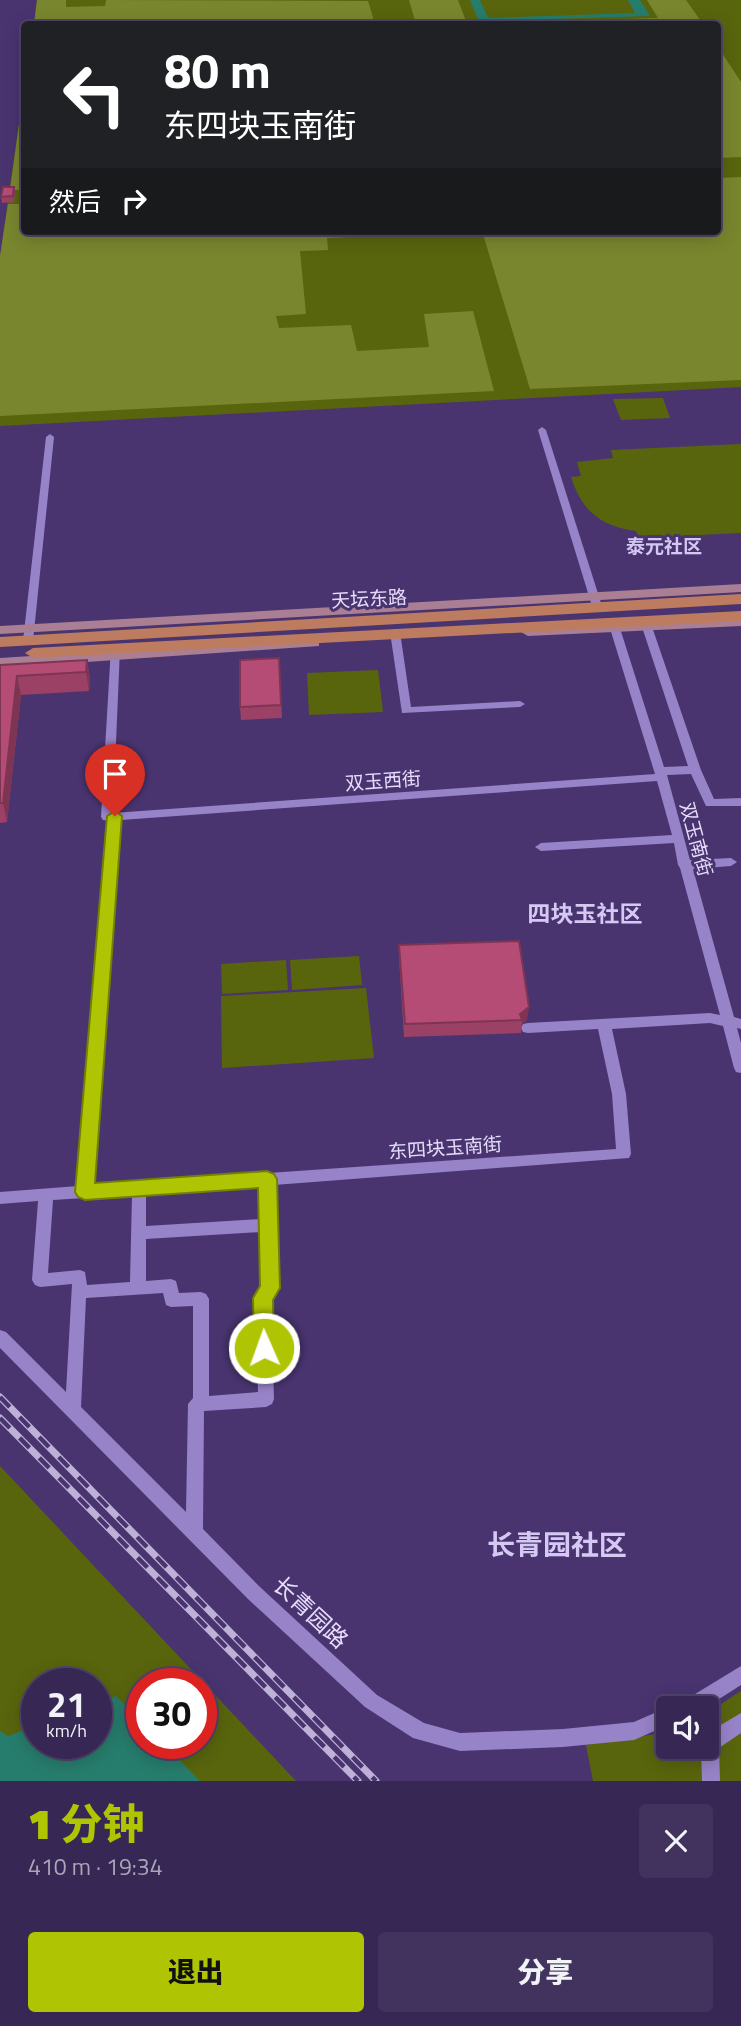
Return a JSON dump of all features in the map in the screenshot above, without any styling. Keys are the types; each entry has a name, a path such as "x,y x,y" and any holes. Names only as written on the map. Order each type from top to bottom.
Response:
{"main road":[{"name":"天坛东路","path":"0,641 28,634 596,601 741,599"},
{"name":"天坛东路","path":"0,655 115,652 396,635 646,624 741,615"}],"street":[{"path":"542,430 596,601 741,588"},
{"path":"0,630 28,634 50,438"},
{"path":"741,622 646,624 695,770 710,803 741,802"},
{"name":"双玉南街","path":"614,625 734,1024 741,1068"},
{"path":"396,635 405,711 520,704"},
{"path":"0,662 115,652 111,816 85,1192"},
{"path":"0,662 44,653"},
{"name":"双玉西街","path":"111,816 593,782 695,770"},
{"path":"593,782 596,796"},
{"path":"541,847 677,839"},
{"path":"684,864 731,862"},
{"path":"528,1028 710,1018 734,1024"},
{"name":"东四块玉南街","path":"0,1198 624,1154 619,1094 604,1024"},
{"path":"194,1533 196,1404 266,1399 263,1298 270,1288 267,1179"},
{"path":"138,1288 139,1188"},
{"path":"46,1195 40,1280 80,1277 73,1407"},
{"path":"139,1233 268,1225"},
{"path":"79,1293 171,1286 171,1300 201,1299 201,1403"},
{"name":"长青园路","path":"0,1337 73,1407 194,1533 371,1701 420,1731 460,1742 563,1738 634,1731 656,1722"},
{"path":"709,1696 741,1675"},
{"path":"719,1734 741,1722"},
{"path":"710,1759 711,1781"}],"shaded area":[{"path":"37,0 741,0 741,387 0,426 0,256 21,109 21,235 721,235 721,21 34,21"},
{"path":"37,0 66,0 66,7 105,6 106,0 368,1 374,21 34,21"},
{"path":"409,0 458,0 466,21 415,21"},
{"path":"470,0 480,0 488,18 635,13 628,0 640,0 650,16 479,21"},
{"path":"647,0 686,0 701,21 564,21 658,18"},
{"path":"721,52 741,82 741,157 721,158"},
{"path":"21,110 21,190 10,190"},
{"path":"741,177 741,380 530,389 483,235 721,235 721,178"},
{"path":"8,204 21,204 21,235 389,235 327,238 328,250 300,251 306,314 276,316 279,328 351,325 357,351 429,347 424,314 473,311 494,391 0,416 0,256"},
{"path":"663,398 670,418 621,420 613,399"},
{"path":"741,444 741,533 639,538 636,531 612,525 594,515 581,499 571,477 581,476 577,462 613,458 611,450"},
{"path":"378,670 383,712 309,715 307,673"},
{"path":"359,956 362,985 292,990 290,960"},
{"path":"286,960 288,990 222,994 221,964"},
{"path":"366,988 374,1058 222,1068 221,996"},
{"path":"0,1466 190,1668 126,1668 126,1759 217,1759 217,1697 296,1781 0,1781"},
{"path":"741,1691 741,1781 593,1781 586,1745 656,1734 656,1759 719,1759 719,1706"},
{"path":"116,1696 126,1706 126,1759 179,1759 200,1781 0,1781 0,1731 8,1736 21,1731 21,1759 112,1759 112,1697"}],"building":[{"path":"3,187 14,187 13,196 1,197"},
{"path":"279,658 281,705 240,707 240,660"},
{"path":"87,660 86,672 17,676 3,803 0,803 0,665"},
{"path":"519,941 529,1007 520,1014 522,1020 405,1024 399,945"}],"railway":[{"path":"0,1397 376,1781"},
{"path":"0,1418 358,1781"}],"district":[{"name":"泰元社区","path":"664,545"},
{"name":"四块玉社区","path":"585,913"},
{"name":"长青园社区","path":"557,1544"}],"route":[{"path":"115,816 85,1192 267,1179 270,1288 263,1298 264,1348"}]}
